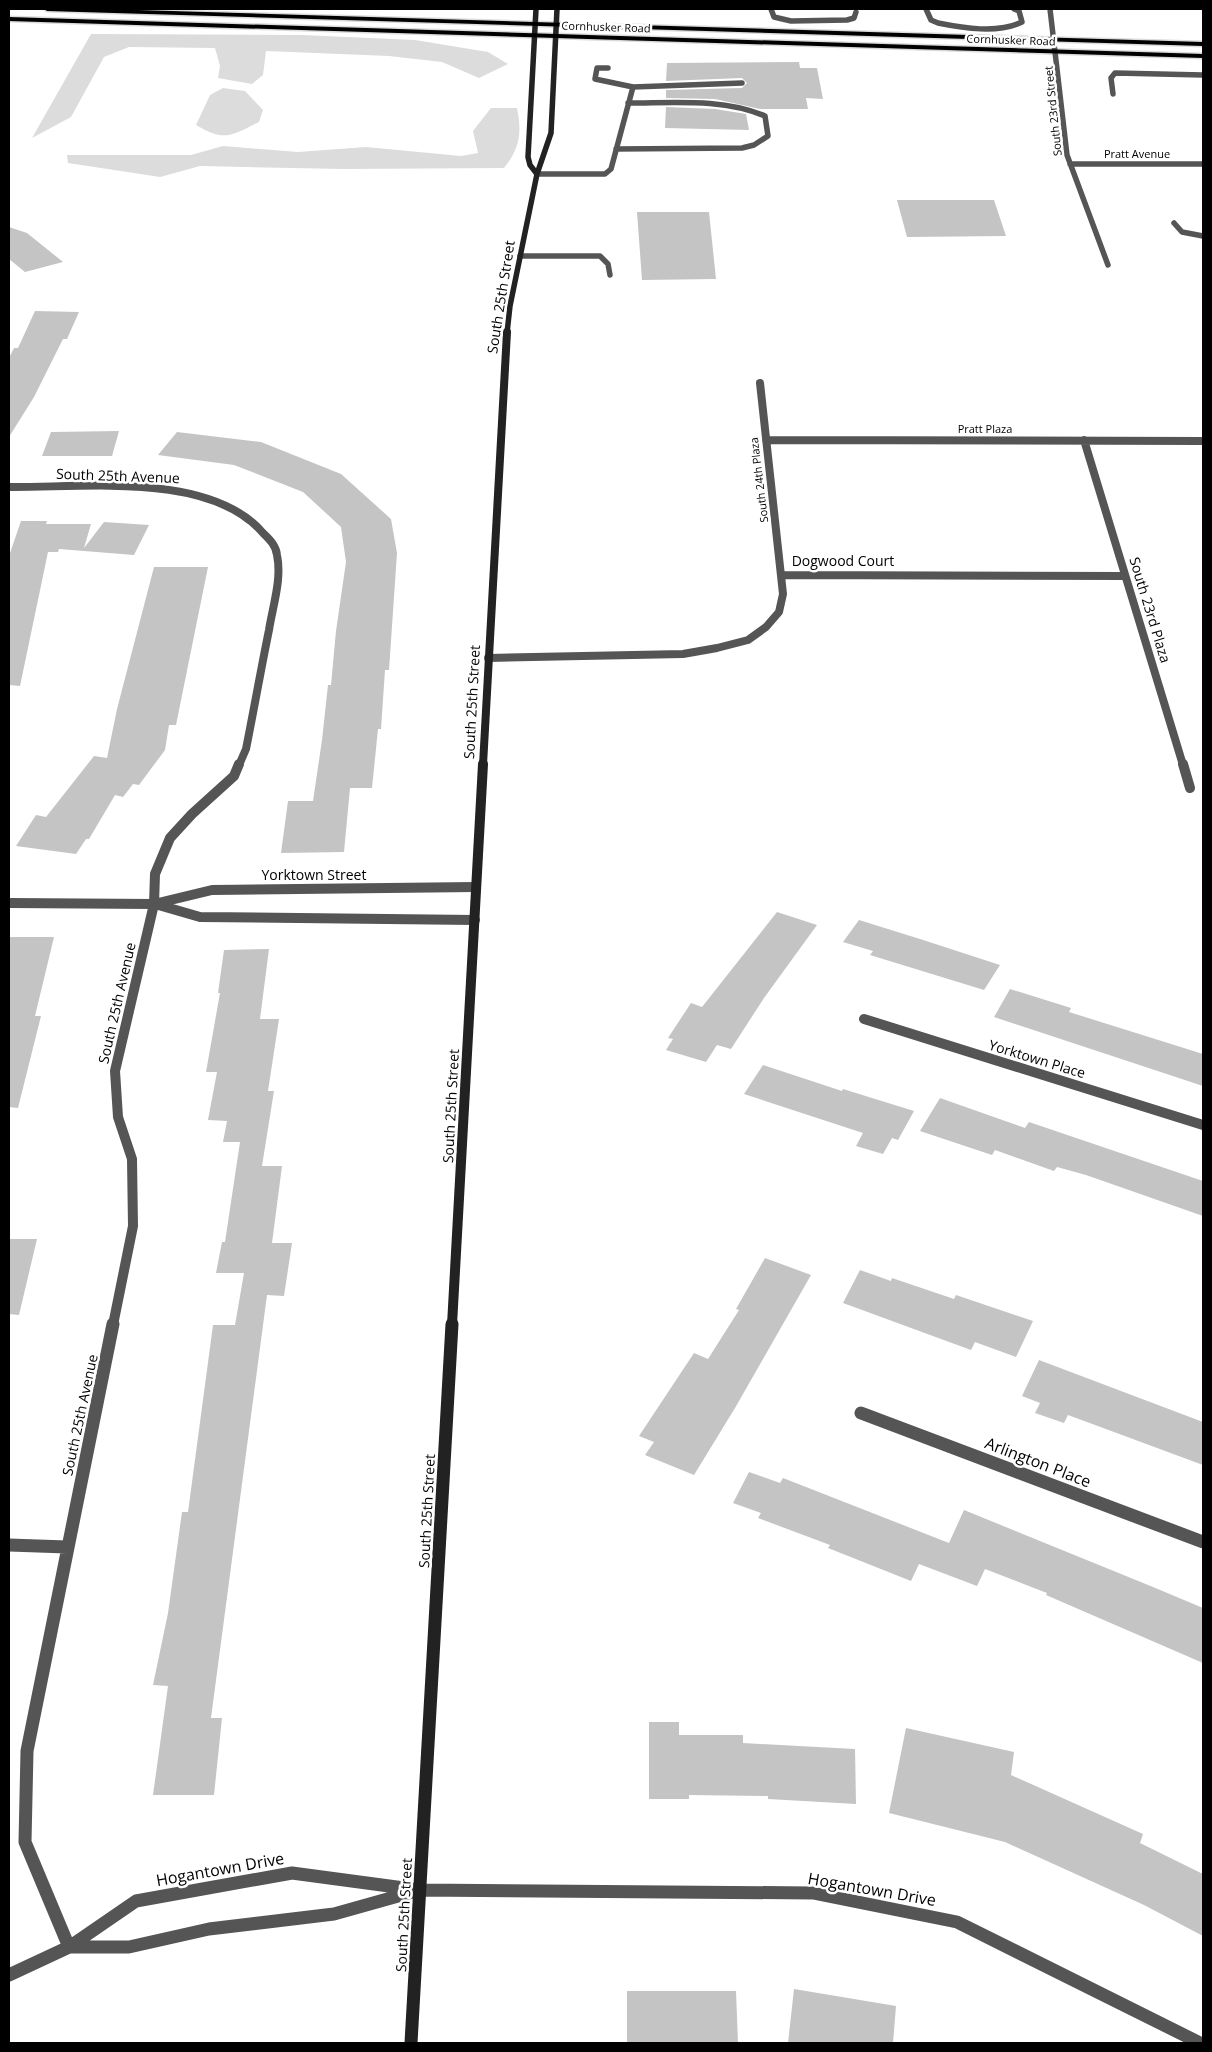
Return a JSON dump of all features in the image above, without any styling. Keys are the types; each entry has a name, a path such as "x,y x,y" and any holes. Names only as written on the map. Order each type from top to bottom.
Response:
{"main road":[{"name":"Cornhusker Road","path":"47,9 1203,44"},
{"name":"Cornhusker Road","path":"9,19 1203,56"}],"street":[{"path":"536,9 533,35 528,157 530,165 538,174 605,174 611,169 633,87"},
{"name":"South 25th Street","path":"411,2043 475,920 505,350 520,256 538,174 551,132 557,9"},
{"path":"770,9 774,17 791,21 847,20 854,18 856,12"},
{"path":"926,9 931,20 942,24 1009,27 1022,22 1019,12 1014,9"},
{"name":"South 23rd Street","path":"1050,9 1067,155 1108,265"},
{"path":"608,68 597,68 595,79 633,87 742,83"},
{"path":"1113,94 1111,78 1115,73 1203,75"},
{"path":"616,149 742,148 754,145 768,136 765,116 738,106 628,103"},
{"name":"Pratt Avenue","path":"1070,164 1203,164"},
{"path":"1174,223 1182,232 1203,236"},
{"path":"520,256 600,256 606,259 610,265 610,275"},
{"name":"South 24th Plaza","path":"760,383 782,575"},
{"name":"Pratt Plaza","path":"766,440 1203,441"},
{"name":"South 23rd Plaza","path":"1084,440 1190,788"},
{"name":"South 25th Avenue","path":"9,487 164,489 203,495 250,516 275,546 279,575 246,749 234,776 192,814 170,838 155,874 154,904 115,1071 118,1117 132,1159 133,1226 26,1751 25,1842 69,1946"},
{"name":"Dogwood Court","path":"488,658 683,654 748,640 766,628 779,612 783,594 782,575 1125,576"},
{"name":"Yorktown Street","path":"9,903 154,904 212,890 476,886"},
{"name":"Yorktown Street","path":"154,904 200,917 475,920"},
{"name":"Yorktown Place","path":"864,1019 1203,1125"},
{"name":"Arlington Place","path":"861,1412 1203,1542"},
{"path":"9,1545 67,1547"},
{"name":"Hogantown Drive","path":"9,1975 69,1946 136,1901 292,1873 419,1890 813,1893 957,1922 1200,2043"},
{"name":"Hogantown Drive","path":"69,1946 128,1947 209,1929 334,1914 419,1890"}],"shaded area":[{"path":"91,34 302,35 415,40 488,52 508,64 479,78 442,62 389,56 266,51 263,75 252,84 218,78 220,66 215,48 129,47 104,57 71,117 32,138"},
{"path":"223,88 245,91 263,110 259,122 228,135 214,134 196,125 210,95"},
{"path":"491,108 517,108 518,140 513,154 504,168 342,169 200,166 160,177 68,163 67,155 191,155 223,146 298,152 366,147 461,156 478,153 473,131"}],"building":[{"path":"799,62 800,68 817,68 823,99 806,98 808,109 760,109 715,99 666,98 666,90 742,88 747,83 742,78 666,81 667,63"},
{"path":"666,107 715,109 746,114 749,130 665,128"},
{"path":"897,200 994,200 1006,236 907,237"},
{"path":"637,212 709,212 716,279 642,280"},
{"path":"9,227 27,233 63,262 25,272 9,259"},
{"path":"35,311 79,312 67,339 63,339 34,397 9,437 9,358 14,348 18,348"},
{"path":"119,431 112,456 42,456 51,432"},
{"path":"177,432 261,442 341,474 391,519 397,553 389,670 385,670 381,729 378,729 372,788 350,788 344,852 281,853 288,801 313,801 328,685 331,685 336,631 346,562 341,527 303,492 234,465 158,455"},
{"path":"21,521 47,521 46,524 91,524 84,548 104,522 149,525 134,555 59,549 58,552 48,552 20,686 9,685 9,556"},
{"path":"154,567 208,567 176,725 169,725 165,750 139,785 133,784 123,797 115,795 89,839 86,839 76,854 16,846 36,815 46,817 94,756 107,758 117,709"},
{"path":"777,912 817,925 764,998 731,1049 717,1045 706,1062 666,1050 673,1039 668,1038 691,1003 702,1007"},
{"path":"859,920 1000,965 984,990 870,955 873,951 843,942"},
{"path":"9,937 54,937 35,1016 41,1016 18,1108 9,1107"},
{"path":"269,949 260,1019 279,1019 268,1091 274,1091 262,1166 282,1166 272,1243 292,1243 284,1296 267,1295 211,1718 222,1718 214,1795 153,1795 168,1686 153,1685 168,1613 182,1512 188,1512 213,1325 235,1325 244,1273 216,1273 222,1242 225,1242 240,1142 223,1142 227,1121 208,1120 217,1072 206,1072 220,993 218,993 224,950"},
{"path":"1010,989 1071,1008 1069,1012 1203,1054 1203,1086 994,1017"},
{"path":"763,1065 842,1091 843,1089 914,1111 898,1140 892,1138 883,1154 856,1146 863,1133 744,1094"},
{"path":"940,1098 1025,1128 1029,1122 1203,1181 1203,1216 1086,1175 1057,1167 1054,1171 995,1150 992,1155 920,1131"},
{"path":"9,1239 37,1239 19,1315 9,1314"},
{"path":"765,1258 811,1275 735,1408 694,1475 645,1455 654,1442 639,1436 694,1353 708,1359 739,1310 736,1309"},
{"path":"860,1270 891,1281 892,1278 954,1299 956,1295 1033,1321 1016,1357 975,1342 971,1350 843,1303"},
{"path":"1039,1360 1203,1422 1203,1465 1068,1415 1064,1423 1035,1413 1040,1403 1022,1396"},
{"path":"749,1472 780,1483 783,1478 949,1543 964,1510 1203,1608 1203,1663 1046,1595 1047,1593 985,1569 977,1586 919,1564 911,1581 828,1548 830,1545 758,1518 761,1513 733,1503"},
{"path":"649,1722 679,1722 679,1735 743,1735 743,1743 855,1749 856,1804 768,1799 768,1796 689,1795 689,1799 649,1799"},
{"path":"906,1728 1014,1752 1011,1775 1143,1834 1140,1843 1203,1874 1203,1936 1144,1905 1005,1842 889,1813"},
{"path":"794,1989 896,2006 893,2043 788,2043"},
{"path":"627,1991 736,1991 738,2043 627,2043"}]}
